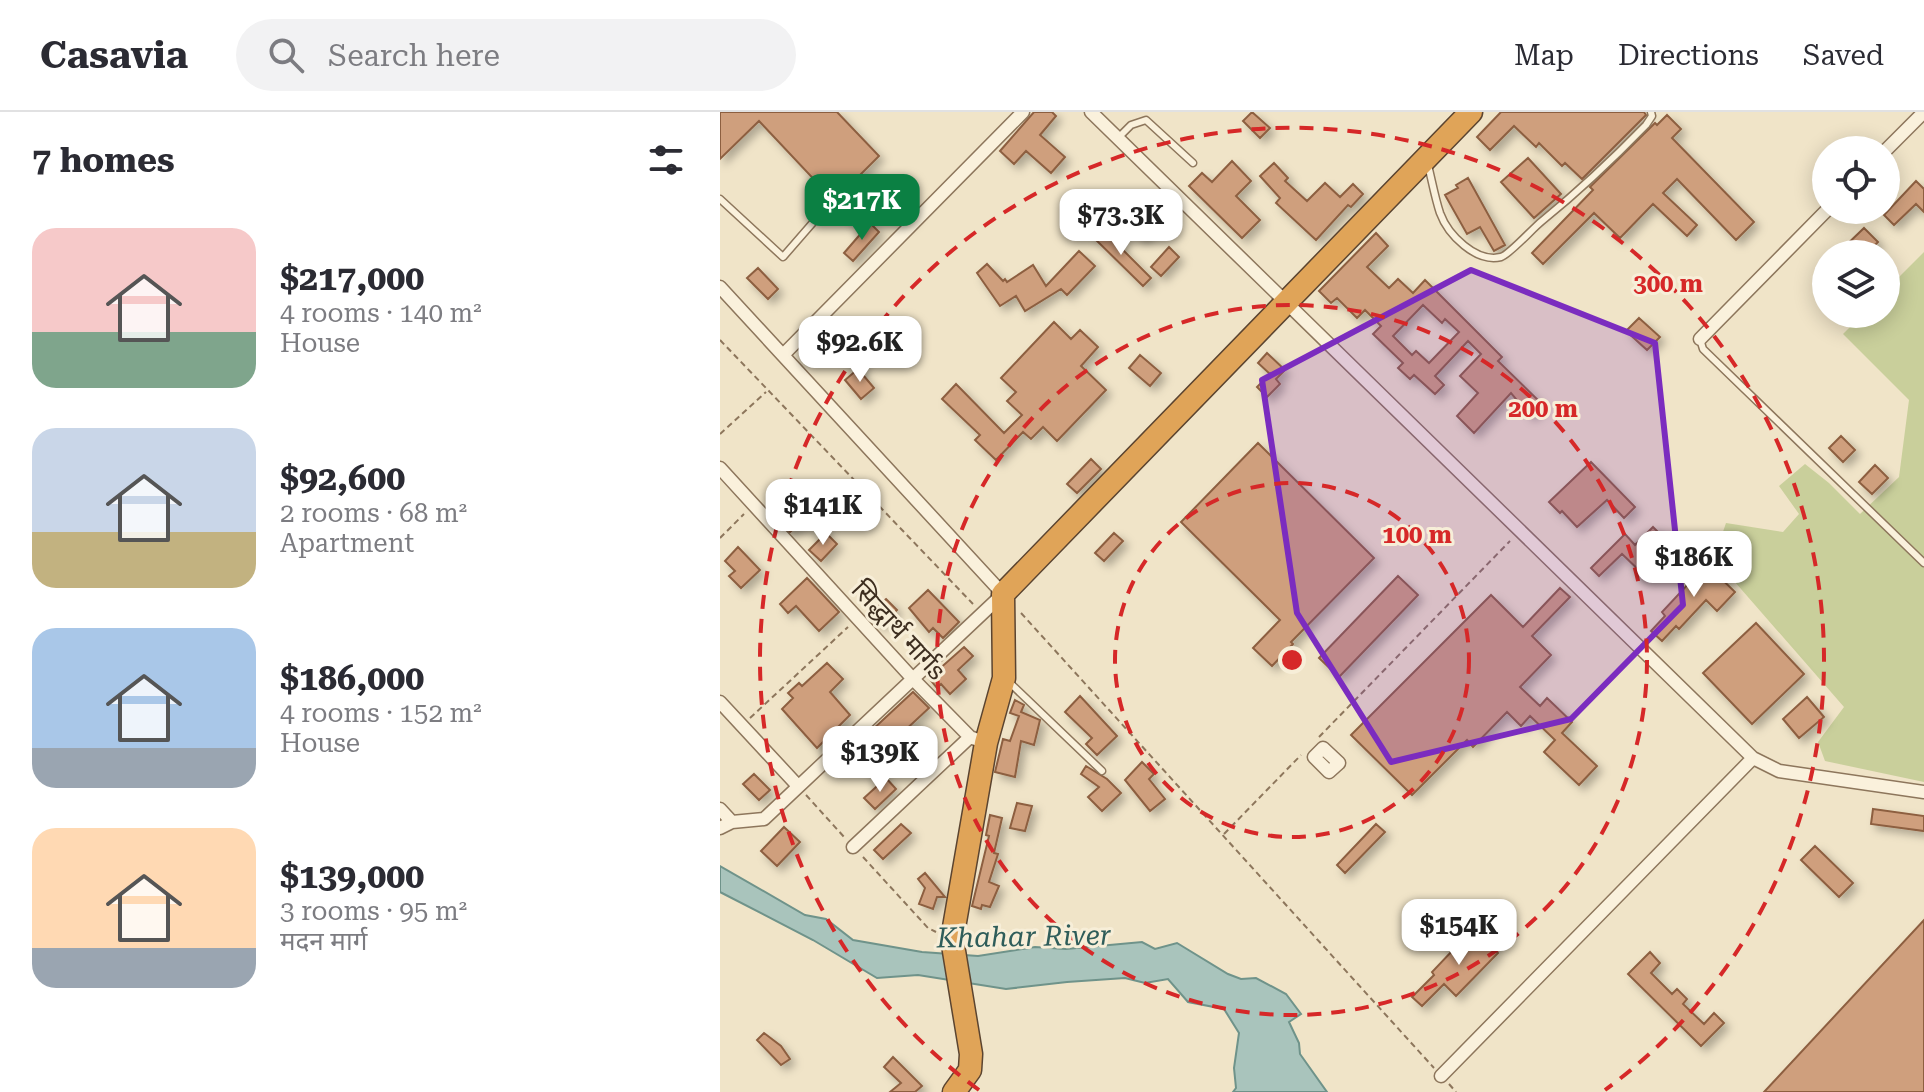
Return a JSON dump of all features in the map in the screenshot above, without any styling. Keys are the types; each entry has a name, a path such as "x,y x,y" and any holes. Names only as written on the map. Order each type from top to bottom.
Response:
{"highway":[{"path":"954,1092 970,1070 971,1054 952,939 978,740 1004,678 1003,594 1471,112"}],"street":[{"path":"783,355 1023,112"},
{"path":"1091,112 1753,758 1779,771 1924,792"},
{"path":"1900,136 1919,116"},
{"path":"1700,339 1813,224"},
{"path":"720,287 1003,594 764,819 726,825 720,809"},
{"name":"सिद्धार्थ मार्गs","path":"720,468 913,679 978,740"},
{"path":"720,702 798,786"},
{"path":"853,847 978,740"},
{"path":"1441,1076 1753,758"}],"lane":[{"path":"1426,158 1441,216 1468,249 1483,257 1500,257 1596,176 1646,125 1651,112"},
{"path":"1118,138 1131,125 1146,120 1193,163"},
{"path":"720,199 783,257 823,211"},
{"path":"1700,339 1703,349 1924,563"},
{"path":"1004,678 1102,771"}],"path":[{"path":"720,340 983,613"},
{"path":"720,434 767,391"},
{"path":"720,538 753,505"},
{"path":"1311,745 1520,531"},
{"path":"1003,594 1456,1092"},
{"path":"742,725 857,618"},
{"path":"1223,835 1300,756"},
{"path":"798,786 928,928 952,939"}],"highlighted area":[{"path":"1471,270 1655,343 1683,605 1571,719 1391,762 1297,613 1262,380"}],"green space":[{"path":"1924,252 1924,782 1825,761 1818,742 1844,707 1714,558 1726,523 1783,532 1799,514 1779,486 1805,464 1860,514 1899,477 1909,400 1843,334 1849,328 1900,328 1900,276"}],"water":[{"path":"720,866 805,915 826,919 853,940 922,952 978,956 1035,947 1066,949 1142,942 1155,949 1177,943 1228,974 1241,979 1256,978 1286,994 1301,1014 1289,1022 1299,1043 1300,1054 1327,1092 1233,1092 1236,1088 1234,1068 1239,1033 1224,1009 1188,1002 1168,979 1145,983 1125,978 1006,989 918,975 877,978 813,940 720,892"}],"building":[{"path":"720,112 837,112 879,156 855,180 869,193 846,217 759,121 720,159"},
{"path":"1034,112 1052,112 1056,116 1040,135 1065,157 1051,173 1026,151 1014,164 1000,151"},
{"path":"1252,112 1270,128 1260,138 1243,121"},
{"path":"1501,112 1644,112 1646,115 1582,179 1565,163 1562,166 1539,143 1536,147 1514,126 1490,150 1477,137"},
{"path":"1667,115 1681,129 1672,138 1754,222 1736,240 1677,179 1663,193 1697,225 1687,236 1653,204 1620,238 1594,213 1543,264 1532,253 1593,190 1590,187"},
{"path":"1528,158 1561,194 1534,218 1501,182"},
{"path":"1232,161 1251,181 1236,196 1260,220 1242,238 1189,186 1202,173 1212,182"},
{"path":"1274,163 1288,178 1285,181 1307,201 1325,183 1340,197 1353,184 1363,194 1351,207 1348,205 1316,240 1276,203 1280,198 1260,176"},
{"path":"1468,178 1505,245 1494,251 1480,227 1467,234 1445,195"},
{"path":"1916,181 1924,189 1924,212 1916,204 1900,219 1900,198"},
{"path":"1133,201 1157,223 1143,239 1118,217"},
{"path":"870,223 879,232 853,261 844,253"},
{"path":"1101,228 1151,278 1143,286 1092,236"},
{"path":"1864,228 1876,240 1852,240"},
{"path":"1376,233 1388,246 1367,267 1389,288 1398,279 1413,293 1425,280 1502,357 1498,361 1543,405 1530,416 1511,393 1474,433 1457,416 1478,393 1460,376 1481,354 1468,341 1435,376 1444,385 1435,394 1414,375 1410,379 1398,368 1403,363 1373,334 1381,326 1365,310 1357,318 1337,298 1331,303 1319,291","holes":["1423,305 1442,323 1445,319 1459,332 1429,363 1416,351 1412,355 1393,336"]},
{"path":"1169,247 1179,257 1161,276 1151,267"},
{"path":"1079,251 1095,266 1067,295 1061,289 1025,311 1016,296 1000,306 977,273 987,264 1007,282 1033,265 1046,286"},
{"path":"758,268 778,289 768,299 747,278"},
{"path":"1639,318 1660,337 1647,350 1626,331"},
{"path":"1054,322 1071,339 1080,330 1098,347 1081,366 1106,390 1057,441 1043,427 1031,439 1023,432 996,460 975,440 980,435 942,399 956,384 1004,433 1022,415 1007,401 1016,392 1001,378"},
{"path":"839,330 856,347 843,359 827,343"},
{"path":"1267,353 1285,370 1276,379 1280,384 1267,397 1257,387 1270,374 1258,363"},
{"path":"1140,355 1161,373 1150,386 1129,368"},
{"path":"858,369 874,388 861,399 845,380"},
{"path":"1841,436 1855,450 1843,462 1829,448"},
{"path":"1258,443 1374,558 1291,642 1293,644 1272,666 1253,648 1280,620 1181,522"},
{"path":"1091,459 1101,469 1077,493 1067,484"},
{"path":"1591,462 1635,507 1624,518 1607,500 1577,527 1549,502"},
{"path":"1875,465 1888,478 1872,494 1859,482"},
{"path":"804,504 814,515 790,532 783,524"},
{"path":"1653,527 1662,536 1647,551 1658,561 1644,575 1622,554 1599,576 1591,568 1625,534 1635,545"},
{"path":"826,533 837,544 821,561 809,550"},
{"path":"1114,533 1123,541 1104,561 1095,553"},
{"path":"738,547 760,570 741,588 729,576 735,571 725,561"},
{"path":"1701,559 1735,592 1717,611 1706,600 1679,629 1676,626 1662,641 1651,631 1665,616 1662,612 1692,580 1686,574"},
{"path":"1398,576 1418,595 1339,677 1319,658"},
{"path":"807,578 839,612 819,631 796,606 788,613 780,604"},
{"path":"1560,588 1570,597 1532,636 1551,655 1520,687 1540,706 1547,698 1572,722 1562,733 1597,766 1579,785 1544,752 1555,740 1530,716 1521,726 1507,712 1473,747 1467,740 1412,795 1351,735 1491,595 1523,627"},
{"path":"928,590 959,622 943,638 933,628 929,632 909,608"},
{"path":"886,599 897,610 881,625 870,613"},
{"path":"1756,623 1804,674 1752,724 1703,673"},
{"path":"964,647 973,656 958,670 966,679 950,694 941,684 937,688 929,678"},
{"path":"827,663 843,679 830,692 850,715 817,748 782,709 793,698 788,693 799,683 802,686"},
{"path":"913,692 929,708 872,761 857,744"},
{"path":"1080,696 1117,736 1097,755 1086,744 1092,738 1065,712"},
{"path":"1807,697 1824,717 1799,738 1783,719"},
{"path":"1015,700 1024,705 1021,712 1040,720 1034,745 1021,741 1015,777 995,772 1003,739 1010,741 1019,716 1010,713"},
{"path":"1142,762 1154,774 1149,779 1165,799 1150,811 1125,780"},
{"path":"1086,766 1107,779 1121,793 1102,811 1088,797 1099,787 1081,774"},
{"path":"754,774 770,790 759,800 743,784"},
{"path":"886,778 896,789 875,809 864,798"},
{"path":"1017,803 1032,806 1025,831 1010,828"},
{"path":"1873,809 1924,816 1924,831 1871,824"},
{"path":"990,815 1002,818 994,853 998,854 989,882 999,886 990,907 982,905 981,909 972,906 989,836 986,835"},
{"path":"901,824 911,833 883,859 874,850"},
{"path":"1376,824 1385,832 1345,873 1337,865"},
{"path":"784,827 800,842 777,866 761,851"},
{"path":"1815,846 1853,883 1839,897 1801,860"},
{"path":"925,873 945,897 937,897 933,909 919,904 925,888 918,879"},
{"path":"1924,920 1924,1092 1764,1092"},
{"path":"1473,929 1498,953 1456,996 1444,984 1422,1006 1412,997"},
{"path":"1650,952 1660,963 1651,973 1672,994 1677,989 1687,999 1683,1004 1704,1024 1714,1013 1724,1023 1701,1046 1628,974"},
{"path":"764,1033 781,1046 790,1059 781,1065 757,1040"},
{"path":"893,1057 922,1086 915,1092 890,1092 901,1083 884,1067"}],"water label":[{"name":"Khahar River","path":"1024,936"}]}
